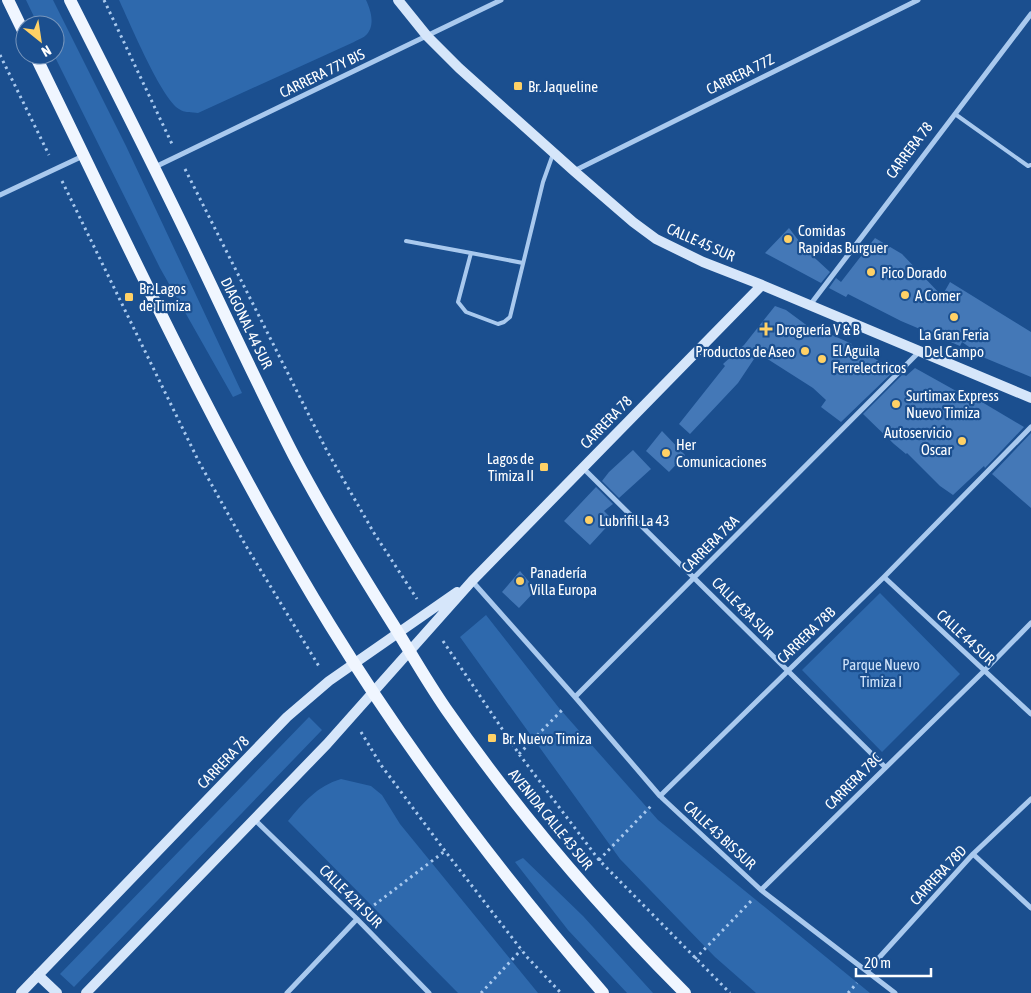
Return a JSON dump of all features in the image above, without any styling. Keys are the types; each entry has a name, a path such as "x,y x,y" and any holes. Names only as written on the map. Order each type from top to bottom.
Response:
{"main road":[{"path":"8,0 15,15"},
{"name":"DIAGONAL 44 SUR","path":"70,0 295,458 341,540 409,651"},
{"path":"40,65 157,305 254,494 330,625 406,742 482,846 554,936 603,993"},
{"name":"AVENIDA CALLE 43 SUR","path":"409,651 444,706 532,825 629,936 685,993"}],"street":[{"name":"CALLE 45 SUR","path":"398,0 427,36 459,68 553,153 633,222 656,239 703,262 1031,398"},
{"name":"CARRERA 77Y BIS","path":"154,168 501,0"},
{"name":"CARRERA 77Z","path":"574,171 918,0"},
{"name":"CARRERA 78","path":"810,305 1031,14"},
{"path":"0,196 84,156"},
{"name":"CARRERA 78","path":"86,993 327,744 472,581 762,285"},
{"name":"CARRERA 78A","path":"575,697 920,351"},
{"name":"CARRERA 78B","path":"660,796 884,578 1031,427"},
{"name":"CALLE 43A SUR","path":"583,468 885,767"},
{"name":"CALLE 44 SUR","path":"884,578 1031,714"},
{"name":"CARRERA 78","path":"21,993 308,697 472,581"},
{"name":"CALLE 43 BIS SUR","path":"472,581 660,796 761,890 895,993"},
{"name":"CARRERA 78C","path":"761,890 984,671 1031,622"},
{"name":"CARRERA 78D","path":"867,971 974,854 1031,799"},
{"name":"CALLE 42H SUR","path":"253,819 429,993"},
{"path":"974,854 1031,908"},
{"path":"287,993 356,919"},
{"path":"38,975 57,993"}],"lane":[{"path":"955,114 1028,166 1031,165"},
{"path":"471,253 458,302 466,312 498,324 504,322 510,317 543,182 553,153"},
{"path":"406,241 523,263"}],"path":[{"path":"104,0 178,156 328,452 374,534"},
{"path":"115,290 199,462 246,546 313,656"},
{"path":"469,682 519,754 598,860 730,993"},
{"path":"519,754 575,697"},
{"path":"381,765 521,950 561,993"},
{"path":"598,860 660,796"},
{"path":"356,919 445,852"},
{"path":"695,959 761,890"},
{"path":"481,993 521,950"}],"green space":[{"path":"26,0 53,0 60,15 33,15"},
{"path":"119,0 366,0 371,14 371,23 365,36 354,42 198,113 179,109 164,91 146,59"},
{"path":"65,24 126,146 242,393 233,397 160,268 59,65 65,65"},
{"name":"Parque Nuevo Timiza I","path":"880,593 960,674 882,752 802,670"},
{"path":"486,615 559,708 658,820 870,993 756,993 715,957 620,859 460,637"},
{"path":"309,717 322,730 74,987 60,974"},
{"path":"341,779 371,786 382,795 400,824 538,993 458,993 288,821 318,791 332,782"},
{"path":"523,858 583,916 653,993 627,993 568,930 515,862"}],"building":[{"path":"789,228 805,249 830,272 821,283 765,253"},
{"path":"875,238 902,254 942,296 950,282 1031,332 1031,377 985,358 962,342 960,346 901,321 848,294 846,297 829,288 836,278 841,282"},
{"path":"775,306 786,310 813,330 817,326 852,344 850,345 895,370 841,422 821,407 826,400 813,388 758,353 738,383 690,434 679,424 725,366 723,364 744,345"},
{"path":"915,368 958,392 960,389 1024,427 985,468 984,466 953,495 940,486 907,453 894,444 863,414 903,374 906,376"},
{"name":"Her Comunicaciones","path":"662,431 685,455 669,472 646,451"},
{"path":"1031,433 1031,508 992,474"},
{"path":"633,450 651,469 619,498 602,481"},
{"name":"Lubrifil La 43","path":"596,487 613,504 604,511 613,520 590,545 564,521"},
{"name":"Panadería Villa Europa","path":"520,571 536,590 519,608 502,592"}],"place":[{"name":"Br. Jaqueline","path":"518,86"},
{"name":"Comidas Rapidas Burguer","path":"788,239"},
{"name":"Pico Dorado","path":"871,272"},
{"name":"A Comer","path":"905,295"},
{"name":"Br. Lagos de Timiza","path":"129,297"},
{"name":"La Gran Feria Del Campo","path":"954,317"},
{"name":"Droguería V & B","path":"766,329"},
{"name":"Productos de Aseo","path":"805,351"},
{"name":"El Aguila Ferrelectricos","path":"822,359"},
{"name":"Surtimax Express Nuevo Timiza","path":"896,404"},
{"name":"Autoservicio Oscar","path":"962,441"},
{"name":"Her Comunicaciones","path":"666,453"},
{"name":"Lagos de Timiza II","path":"544,467"},
{"name":"Lubrifil La 43","path":"589,520"},
{"name":"Panadería Villa Europa","path":"520,581"},
{"name":"Br. Nuevo Timiza","path":"492,738"}]}
